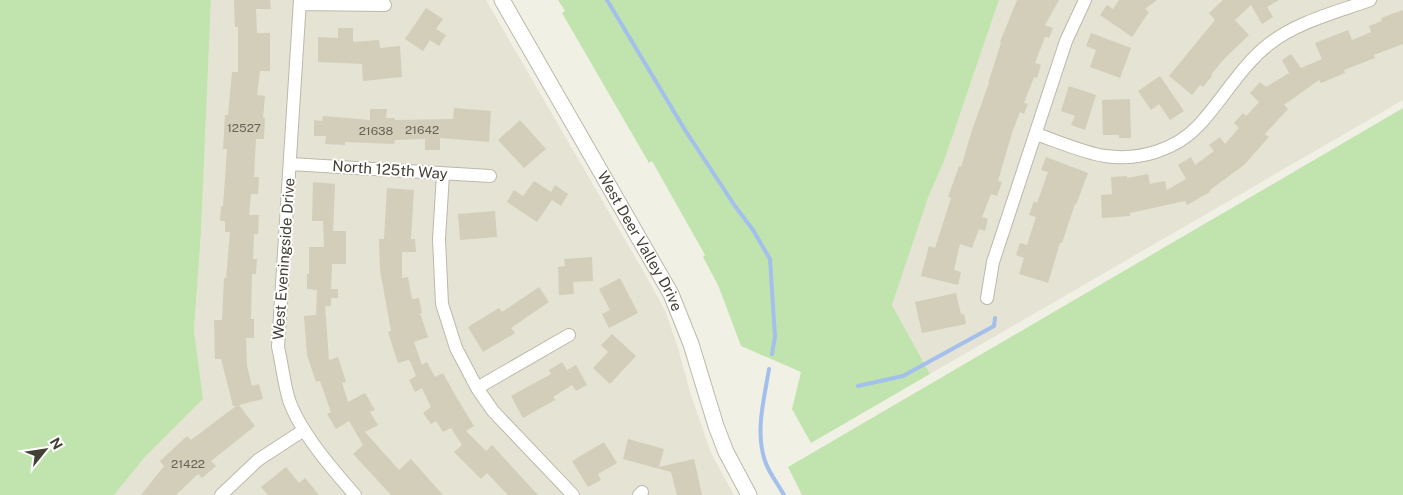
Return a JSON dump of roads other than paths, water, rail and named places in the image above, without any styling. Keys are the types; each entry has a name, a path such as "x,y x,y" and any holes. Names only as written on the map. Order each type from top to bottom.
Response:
{"street":[{"name":"West Deer Valley Drive","path":"502,0 671,294 683,319 716,426 726,452 749,495"},
{"path":"987,298 993,262 1066,41 1086,0"},
{"path":"1036,134 1104,156 1134,156 1162,150 1187,135 1199,125 1244,68 1270,43 1308,23 1370,0"},
{"path":"300,2 385,6"},
{"name":"West Eveningside Drive","path":"300,2 278,347 289,400 304,430 338,476 355,495"},
{"name":"North 125th Way","path":"290,164 490,176"},
{"path":"443,174 440,239 442,304 456,348 477,388 493,411 573,495"},
{"path":"477,388 569,335"},
{"path":"220,495 258,460 304,430"}],"waterway":[{"path":"607,0 685,130 753,230 770,259 775,337 772,354"},
{"path":"858,386 903,376 994,326 995,318"},
{"path":"769,369 761,415 762,450 771,474 784,495"}]}
